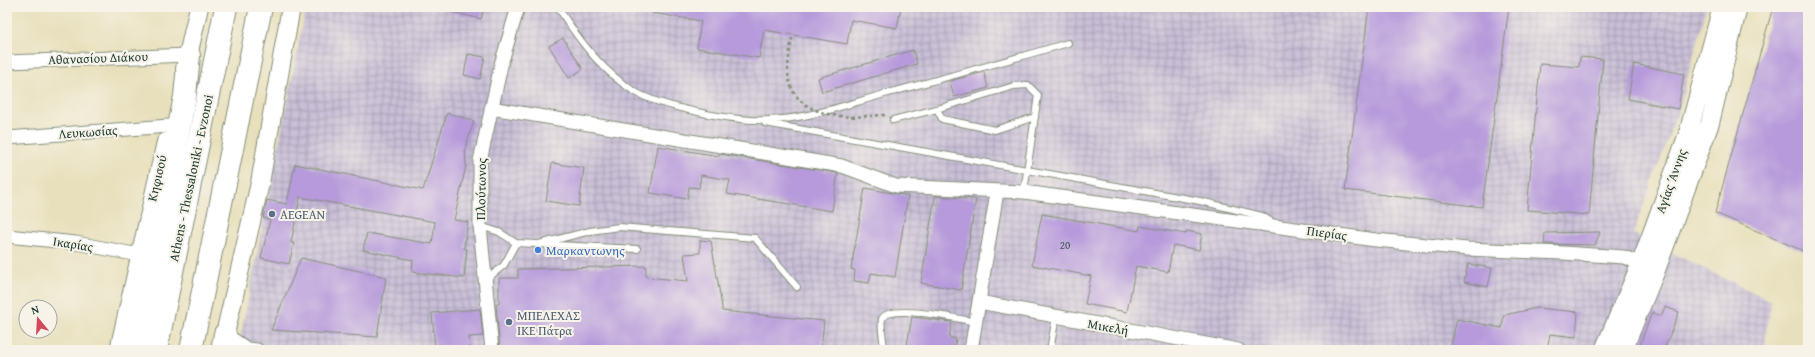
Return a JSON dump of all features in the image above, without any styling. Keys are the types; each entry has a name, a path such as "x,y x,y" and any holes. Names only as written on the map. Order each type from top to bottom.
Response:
{"highway":[{"name":"Athens - Thessaloniki - Evzonoi","path":"156,350 226,7"},
{"path":"191,350 261,7"},
{"path":"135,350 185,96 189,55"}],"street":[{"name":"Κηφισού","path":"119,350 169,126 189,55 199,7"},
{"path":"257,350 224,345 260,183 291,7"},
{"name":"Πλούτωνος","path":"492,350 480,226 480,162 502,60 518,7"},
{"name":"Αγίας Άννης","path":"1623,350 1688,134 1722,7"},
{"name":"Αγίας Άννης","path":"1604,350 1649,267 1710,123 1738,7"},
{"name":"Αθανασίου Διάκου","path":"7,62 189,55"},
{"name":"Πιερίας","path":"491,108 842,166 896,186 997,192 1005,190 1024,192 1376,240 1467,249 1624,257 1649,267"},
{"name":"Λευκωσίας","path":"7,138 169,126"},
{"path":"971,350 997,192"},
{"name":"Ικαρίας","path":"7,236 76,243 139,255"},
{"name":"Μικελή","path":"979,302 1238,350"}],"lane":[{"path":"558,7 597,61 633,91 655,100 678,107 740,119 849,137 1027,171 1200,200 1262,216 1280,227"},
{"path":"740,119 770,120 819,112 1068,44"},
{"path":"893,120 937,109 1014,86 1028,85 1038,95 1024,192"},
{"path":"937,109 942,119 995,130 1035,117"},
{"path":"480,226 499,232 516,243 637,249"},
{"path":"539,244 590,230 619,227 755,238 797,287"},
{"path":"485,281 504,265 516,243"},
{"path":"884,350 882,319 886,314 908,311 976,322"},
{"path":"1050,350 1056,317"}],"path":[{"path":"792,38 788,74 790,84 795,94 802,102 813,110 836,117 886,115 893,120"}],"shaded area":[{"path":"306,7 1707,7 1679,108 1633,234 1771,301 1764,350 238,350"}],"building":[{"path":"448,7 484,7 481,19 447,11"},
{"path":"652,7 901,7 897,28 851,20 847,44 764,30 759,58 697,48 701,21 652,13"},
{"path":"1369,7 1509,7 1482,207 1345,190"},
{"path":"1773,7 1808,7 1808,253 1715,213"},
{"path":"563,38 583,69 569,78 549,46"},
{"path":"913,50 917,64 822,92 818,78"},
{"path":"468,54 485,57 480,79 464,75"},
{"path":"1580,57 1603,59 1589,215 1527,210 1540,64 1579,67"},
{"path":"1634,64 1684,74 1678,109 1628,99"},
{"path":"984,72 988,88 954,97 950,81"},
{"path":"447,113 474,121 465,148 466,166 454,220 468,222 464,248 467,249 464,278 412,272 413,260 363,250 367,233 432,244 435,222 300,197 291,243 294,243 289,264 261,258 270,220 263,218 267,200 287,204 295,164 423,190"},
{"path":"658,146 838,173 832,211 727,194 730,180 701,175 699,188 689,187 687,199 650,193"},
{"path":"552,163 584,168 579,206 546,201"},
{"path":"865,188 908,196 895,277 871,273 869,283 854,281 855,270 851,269"},
{"path":"935,196 976,199 961,290 921,283"},
{"path":"1042,214 1139,231 1140,226 1186,234 1187,231 1202,234 1199,250 1173,245 1168,272 1136,266 1127,312 1085,304 1091,276 1032,265"},
{"path":"1600,232 1595,245 1544,244 1545,233"},
{"path":"700,240 711,241 722,311 824,321 821,350 500,350 496,304 499,304 499,278 518,278 518,269 646,266 646,277 688,281 684,254 700,253"},
{"path":"301,258 386,277 377,337 271,330"},
{"path":"1468,264 1492,268 1488,287 1464,282"},
{"path":"1665,307 1679,312 1664,350 1638,350 1652,312 1661,316"},
{"path":"1537,308 1578,312 1576,337 1550,334 1547,350 1450,350 1457,319 1502,328 1504,315"},
{"path":"480,309 483,336 469,337 470,350 435,349 432,313"},
{"path":"912,317 952,322 949,337 956,339 954,350 906,350"}],"place":[{"name":"AEGEAN","path":"272,214"},
{"name":"Μαρκαντωνης","path":"538,250"},
{"name":"ΜΠΕΛΕΧΑΣ ΙΚΕ Πάτρα","path":"509,322"}]}
